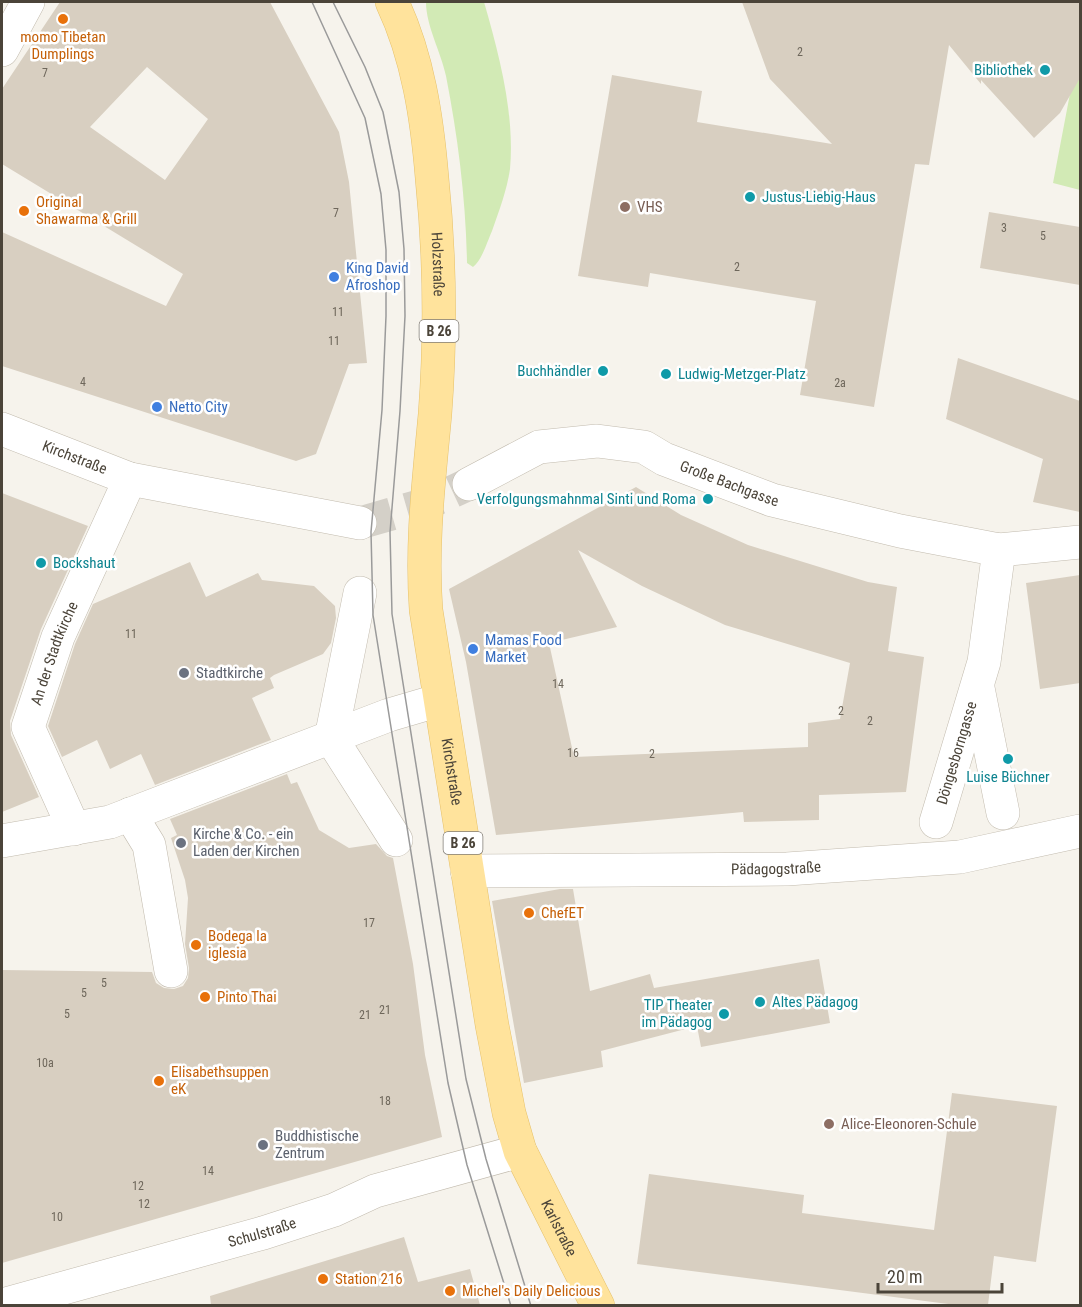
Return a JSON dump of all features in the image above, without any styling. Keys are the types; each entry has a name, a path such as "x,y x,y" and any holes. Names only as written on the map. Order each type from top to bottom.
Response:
{"main road":[{"name":"Holzstraße","path":"392,2 416,70 422,96 428,130 439,248 440,317 424,532"},
{"name":"Kirchstraße","path":"424,532 426,610 500,1072 520,1151"},
{"name":"Karlstraße","path":"520,1151 598,1305"}],"street":[{"path":"2,3 8,2"},
{"path":"2,50 28,2"},
{"name":"Kirchstraße","path":"2,429 130,479 360,523"},
{"name":"Große Bachgasse","path":"469,484 539,447 597,441 644,447 664,459 772,500 900,531 999,550 1080,542"},
{"name":"An der Stadtkirche","path":"75,829 28,727 58,637 130,479"},
{"name":"Döngesborngasse","path":"936,822 984,662 999,550"},
{"path":"360,593 331,738 396,840"},
{"name":"Döngesborngasse","path":"978,685 1003,813"},
{"path":"2,842 110,822 382,718 440,700"},
{"path":"130,814 149,845 171,971"},
{"name":"Pädagogstraße","path":"467,871 810,868 960,857 1080,831"},
{"name":"Schulstraße","path":"2,1305 262,1233 334,1210 375,1191 520,1151"}],"green space":[{"path":"426,2 484,2 505,84 511,148 509,177 492,231 482,255 473,267 467,263 463,193 450,99 444,67 428,20"},
{"path":"1080,41 1080,190 1053,183"}],"building":[{"path":"60,2 270,2 339,132 349,182 367,363 349,364 316,454 296,461 2,366 2,232 166,306 183,274 2,164 2,89","holes":["147,67 208,119 165,180 90,127"]},
{"name":"Justus-Liebig-Haus","path":"742,2 1080,2 1080,78 1060,113 1034,138 981,80 981,84 949,45 929,165 915,164 874,407 800,395 816,301 650,273 648,287 578,276 612,75 702,91 697,122 832,144 770,79"},
{"path":"989,212 1080,227 1080,285 980,268"},
{"path":"958,358 1080,401 1080,512 1033,502 1043,459 946,419"},
{"path":"636,487 681,515 748,545 868,582 897,587 888,651 924,657 906,792 819,795 819,820 744,822 743,812 496,835 466,662 449,589","holes":["578,550 642,586 725,625 850,663 840,719 808,723 808,747 574,757 549,643 617,627"]},
{"name":"Bockshaut","path":"2,493 88,526 41,629 10,721 11,735 39,797 2,812"},
{"name":"Stadtkirche","path":"190,562 206,597 258,573 262,580 314,586 335,606 336,618 331,643 323,654 274,675 270,678 274,688 252,698 271,740 155,785 141,754 110,769 97,740 62,757 48,726 75,644 93,604"},
{"path":"1080,575 1080,683 1040,689 1026,583"},
{"path":"287,774 291,784 297,782 319,830 349,848 376,844 387,856 393,858 413,964 425,1055 442,1137 2,1263 2,970 152,972 156,983 164,988 174,989 183,986 188,978 189,968 185,944 188,898 185,880 171,838 177,835 170,819"},
{"path":"560,889 573,889 590,991 650,974 654,988 819,959 830,1023 701,1047 697,1026 601,1051 603,1067 524,1083 492,901"},
{"path":"952,1093 1057,1106 1036,1262 994,1256 988,1305 956,1305 637,1264 649,1174 804,1195 802,1213 934,1230"},
{"path":"404,1237 418,1282 470,1269 480,1305 211,1305 210,1296"}],"tunnel":[{"path":"360,523 426,504 469,484"}],"tram line":[{"path":"312,2 365,118 381,194 386,250 386,316 382,410 371,532 373,615 448,1083 467,1165 511,1306"},
{"path":"333,2 365,67 383,112 399,192 404,249 405,316 390,532 392,614 466,1079 486,1159 531,1306"}],"place":[{"name":"momo Tibetan Dumplings","path":"63,19"},
{"name":"Bibliothek","path":"1045,70"},
{"name":"Justus-Liebig-Haus","path":"750,197"},
{"name":"VHS","path":"625,207"},
{"name":"Original Shawarma & Grill","path":"24,211"},
{"name":"King David Afroshop","path":"334,277"},
{"name":"Buchhändler","path":"603,371"},
{"name":"Ludwig-Metzger-Platz","path":"666,374"},
{"name":"Netto City","path":"157,407"},
{"name":"Verfolgungsmahnmal Sinti und Roma","path":"708,499"},
{"name":"Bockshaut","path":"41,563"},
{"name":"Mamas Food Market","path":"473,649"},
{"name":"Stadtkirche","path":"184,673"},
{"name":"Luise Büchner","path":"1008,759"},
{"name":"Kirche & Co. - ein Laden der Kirchen","path":"181,843"},
{"name":"ChefET","path":"529,913"},
{"name":"Bodega la iglesia","path":"196,945"},
{"name":"Pinto Thai","path":"205,997"},
{"name":"Altes Pädagog","path":"760,1002"},
{"name":"TIP Theater im Pädagog","path":"724,1014"},
{"name":"Elisabethsuppen eK","path":"159,1081"},
{"name":"Alice-Eleonoren-Schule","path":"829,1124"},
{"name":"Buddhistische Zentrum","path":"263,1145"},
{"name":"Station 216","path":"323,1279"},
{"name":"Michel's Daily Delicious","path":"450,1291"}]}
